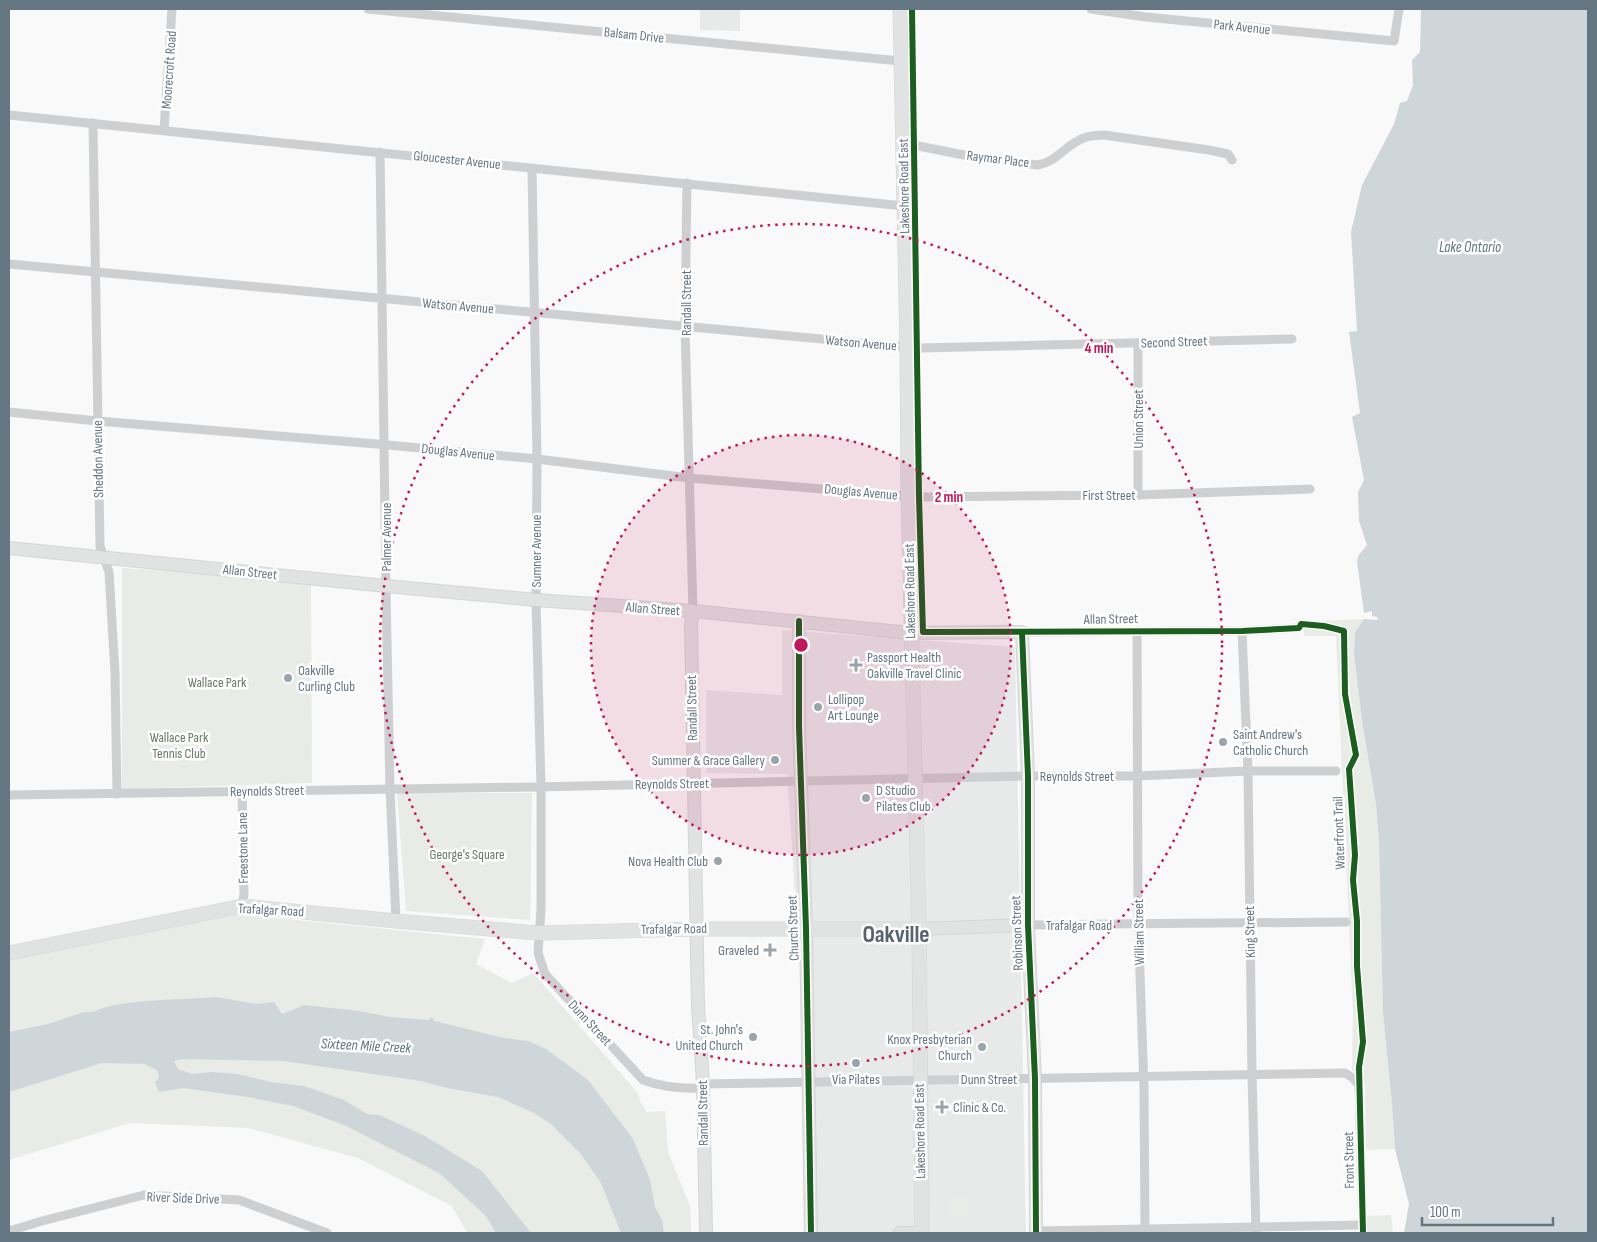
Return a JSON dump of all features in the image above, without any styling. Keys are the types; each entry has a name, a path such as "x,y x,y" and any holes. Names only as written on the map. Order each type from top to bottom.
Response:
{"main road":[{"name":"Lakeshore Road East","path":"900,9 907,347 910,633 919,929 922,1233"},
{"name":"Trafalgar Road","path":"9,953 242,906 538,933 696,928 919,929"}],"street":[{"name":"Moorecroft Road","path":"164,130 172,9"},
{"name":"Balsam Drive","path":"368,9 900,61"},
{"name":"Park Avenue","path":"1091,9 1146,13 1394,41 1399,9"},
{"name":"Gloucester Avenue","path":"9,116 164,130 904,206"},
{"name":"Sheddon Avenue","path":"94,123 100,546 110,572 115,673 117,794"},
{"name":"Raymar Place","path":"903,143 979,158 1038,165 1053,160 1077,140 1092,135 1104,135 1209,150 1228,154 1232,160"},
{"name":"Palmer Avenue","path":"380,152 390,789 396,921"},
{"name":"Sumner Avenue","path":"532,168 537,459 536,600 541,787 541,910 538,933"},
{"name":"Randall Street","path":"687,183 685,327 693,612 691,625 696,928 703,1086 706,1233"},
{"name":"Watson Avenue","path":"9,264 907,347"},
{"name":"Second Street","path":"907,347 1292,339"},
{"name":"Union Street","path":"1138,343 1138,495"},
{"name":"Douglas Avenue","path":"9,412 97,421 385,444 537,459 689,478 908,496"},
{"name":"First Street","path":"908,496 1138,495 1310,490"},
{"name":"Allan Street","path":"9,548 386,586 799,621 910,633 1242,631 1299,628"},
{"name":"Church Street","path":"799,621 800,781 806,928 811,1233"},
{"name":"William Street","path":"1137,631 1138,925 1145,1230"},
{"name":"King Street","path":"1242,631 1248,771 1249,922 1256,1231"},
{"name":"Robinson Street","path":"1022,632 1028,776 1028,925 1035,1079 1036,1232"},
{"name":"Reynolds Street","path":"9,795 541,787 1028,776 1137,776 1248,771 1336,771"},
{"name":"Freestone Lane","path":"242,791 244,885 242,906"},
{"name":"Trafalgar Road","path":"919,929 1028,925 1346,922"},
{"name":"Dunn Street","path":"538,933 538,953 545,974 643,1080 653,1084 674,1087 809,1082 1143,1078 1345,1073 1360,1086"},
{"name":"Front Street","path":"1360,1086 1363,1229"},
{"name":"River Side Drive","path":"9,1231 144,1195 238,1200 327,1233"},
{"path":"1036,1232 1363,1229"},
{"path":"900,1233 922,1233"}],"shaded area":[{"path":"700,9 740,9 740,31 700,30"},
{"path":"782,630 1015,647 1026,1233 816,1233 816,1207 787,774 706,773 706,690 782,695"}],"green space":[{"name":"Wallace Park","path":"122,568 311,581 312,783 122,789"},
{"path":"1364,619 1355,632 1354,654 1362,721 1376,804 1379,842 1383,1013 1395,1149 1366,1150 1365,1083 1352,1070 1353,1013 1336,636 1304,636 1304,622"},
{"name":"George's Square","path":"397,793 532,793 530,920 406,911"},
{"path":"226,913 485,939 476,964 512,983 533,973 638,1093 640,1101 647,1112 665,1111 668,1152 690,1206 691,1233 467,1233 452,1206 358,1158 249,1128 130,1123 9,1160 9,958"},
{"path":"968,1197 968,1217 950,1218 950,1198"},
{"path":"1391,1215 1393,1233 1367,1233 1366,1216"}],"water":[{"name":"Lake Ontario","path":"1421,9 1588,9 1588,1233 1404,1233 1409,1204 1395,1149 1383,1013 1379,842 1376,804 1362,721 1354,654 1355,632 1364,619 1378,620 1377,617 1372,616 1372,611 1364,613 1357,562 1358,556 1367,545 1359,521 1358,492 1364,480 1352,417 1360,413 1349,332 1357,331 1351,232 1362,185 1394,124 1400,103 1407,101 1413,85 1412,60 1420,52"},
{"name":"Sixteen Mile Creek","path":"216,997 256,1004 274,1002 282,1014 304,1005 359,1011 390,1017 428,1020 432,1017 434,1021 504,1038 528,1041 546,1049 588,1080 633,1139 650,1180 655,1207 662,1220 664,1233 621,1233 601,1183 580,1153 551,1124 534,1113 498,1097 447,1088 421,1081 284,1061 184,1059 174,1061 178,1069 192,1074 212,1072 237,1074 270,1082 304,1086 344,1100 367,1114 379,1115 425,1136 482,1171 531,1233 496,1233 486,1216 439,1173 344,1125 293,1106 248,1097 183,1088 159,1092 155,1082 159,1078 158,1071 145,1064 102,1063 9,1092 9,1032 48,1024 110,1006 149,1001"}],"cycle path":[{"name":"Waterfront Trail","path":"912,9 919,497 923,632 1242,631 1299,628 1301,624 1324,626 1344,631 1345,694 1356,755 1349,769 1355,855 1353,880 1357,921 1357,966 1363,1042 1359,1067 1363,1233"},
{"path":"799,621 799,727 806,928 811,1233"},
{"path":"1022,632 1028,776 1028,925 1035,1079 1036,1233"}],"place":[{"name":"Passport Health Oakville Travel Clinic","path":"856,665"},
{"name":"Oakville Curling Club","path":"288,678"},
{"name":"Lollipop Art Lounge","path":"818,707"},
{"name":"Saint Andrew's Catholic Church","path":"1223,742"},
{"name":"Summer & Grace Gallery","path":"775,760"},
{"name":"D Studio Pilates Club","path":"866,798"},
{"name":"Nova Health Club","path":"718,861"},
{"name":"Graveled","path":"770,950"},
{"name":"St. John's United Church","path":"753,1037"},
{"name":"Knox Presbyterian Church","path":"982,1047"},
{"name":"Via Pilates","path":"856,1063"},
{"name":"Clinic & Co.","path":"942,1107"}],"district":[{"name":"Oakville","path":"896,934"}],"park label":[{"name":"Wallace Park Tennis Club","path":"179,746"}]}
